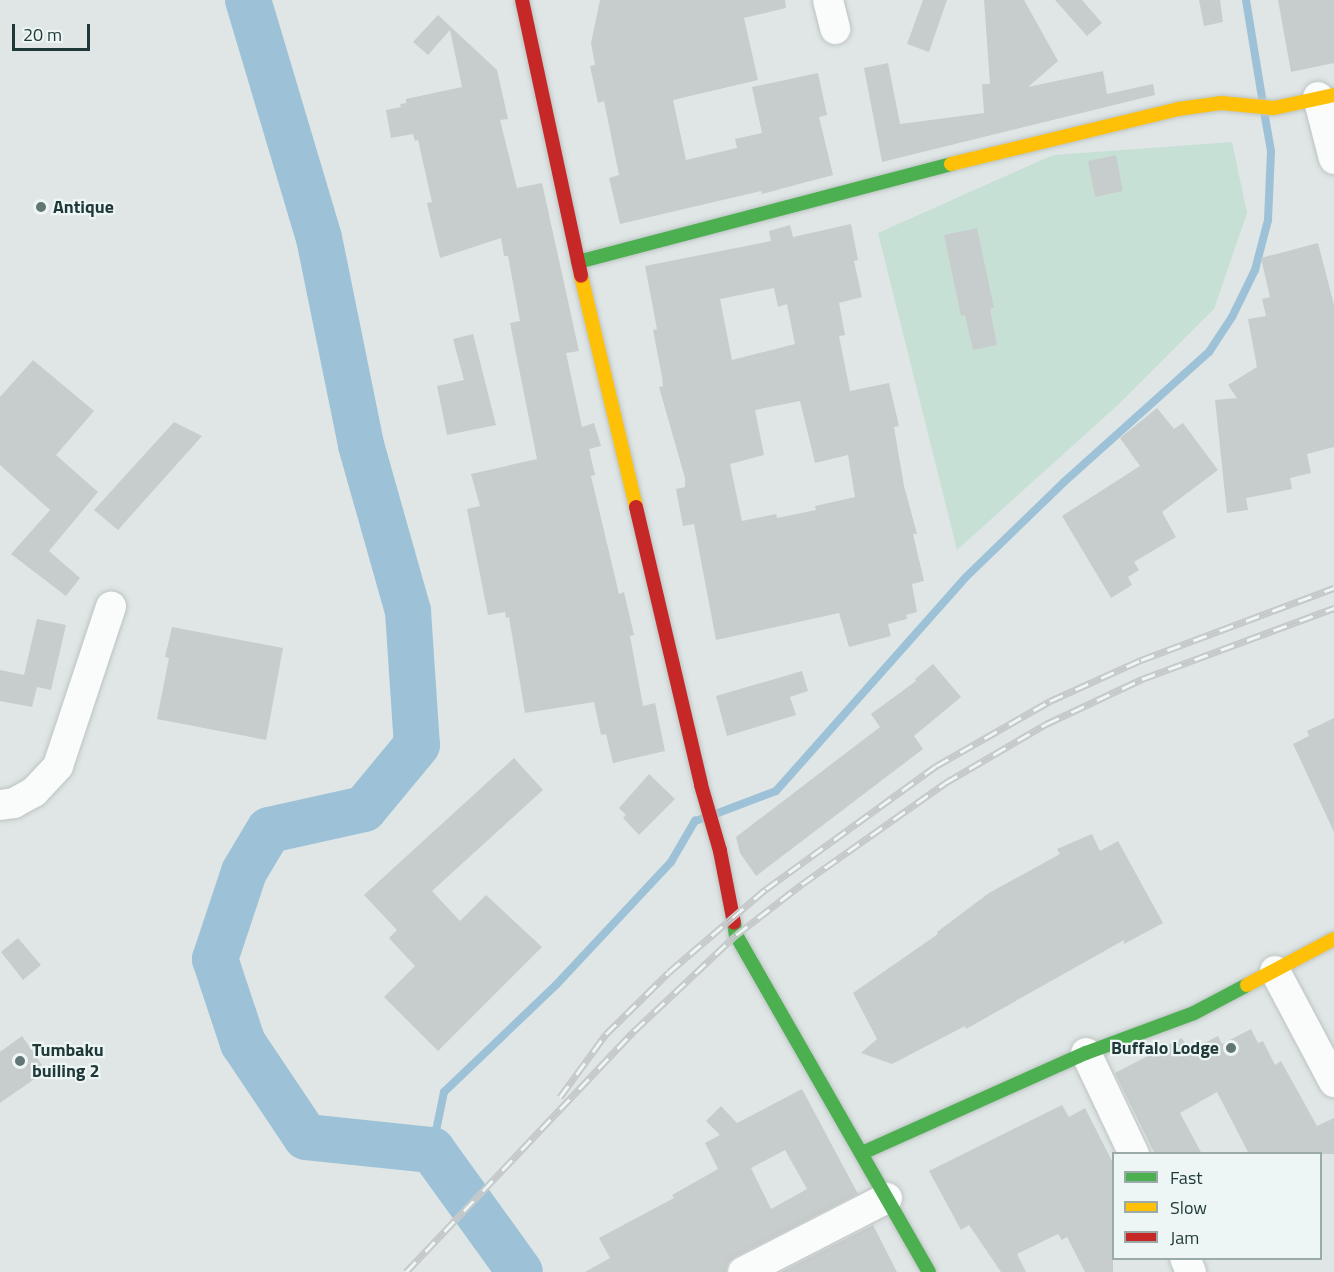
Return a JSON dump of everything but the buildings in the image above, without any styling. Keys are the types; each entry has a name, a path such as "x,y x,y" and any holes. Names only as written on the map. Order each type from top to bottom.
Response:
{"street":[{"path":"522,0 578,262 701,785 720,851 736,935 929,1272"},
{"path":"828,0 835,29"},
{"path":"578,262 867,185 1178,109 1221,103 1274,108 1326,96 1334,159"},
{"path":"0,805 14,803 34,792 58,766 111,607"},
{"path":"862,1153 1086,1053 1194,1014 1334,939"},
{"path":"1275,971 1334,1082"},
{"path":"1086,1053 1133,1152"},
{"path":"743,1272 887,1198"}],"green space":[{"path":"1232,142 1247,213 1214,309 1119,404 957,550 878,233 1053,155"}],"waterway":[{"path":"248,0 319,238 361,445 408,611 417,745 364,809 269,830 244,872 215,959 243,1043 306,1137 432,1150 520,1272"},
{"path":"1246,0 1262,98"},
{"path":"718,813 776,791 966,577 1064,482 1209,352 1232,317 1255,270 1268,220 1271,151 1265,116"},
{"path":"432,1150 444,1092 556,985 671,862 695,821 704,818"}],"railway":[{"path":"560,1097 606,1034 669,972 766,889 936,766 1050,701 1141,660 1334,588"},
{"path":"406,1272 634,1031 736,935 802,884 945,783 1046,724 1142,679 1334,608"}],"traffic: fast":[{"path":"578,262 951,164"},
{"path":"734,923 736,935 929,1272"},
{"path":"862,1153 1086,1053 1194,1013 1247,985"}],"traffic: slow":[{"path":"951,164 1178,109 1221,103 1274,108 1334,95"},
{"path":"581,276 636,507"},
{"path":"1247,985 1334,939"}],"traffic: jam":[{"path":"522,0 581,276"},
{"path":"636,507 701,785 720,851 734,923"}],"place":[{"name":"Antique","path":"41,207"},
{"name":"Buffalo Lodge","path":"1231,1048"},
{"name":"Tumbaku builing 2","path":"20,1061"}]}
